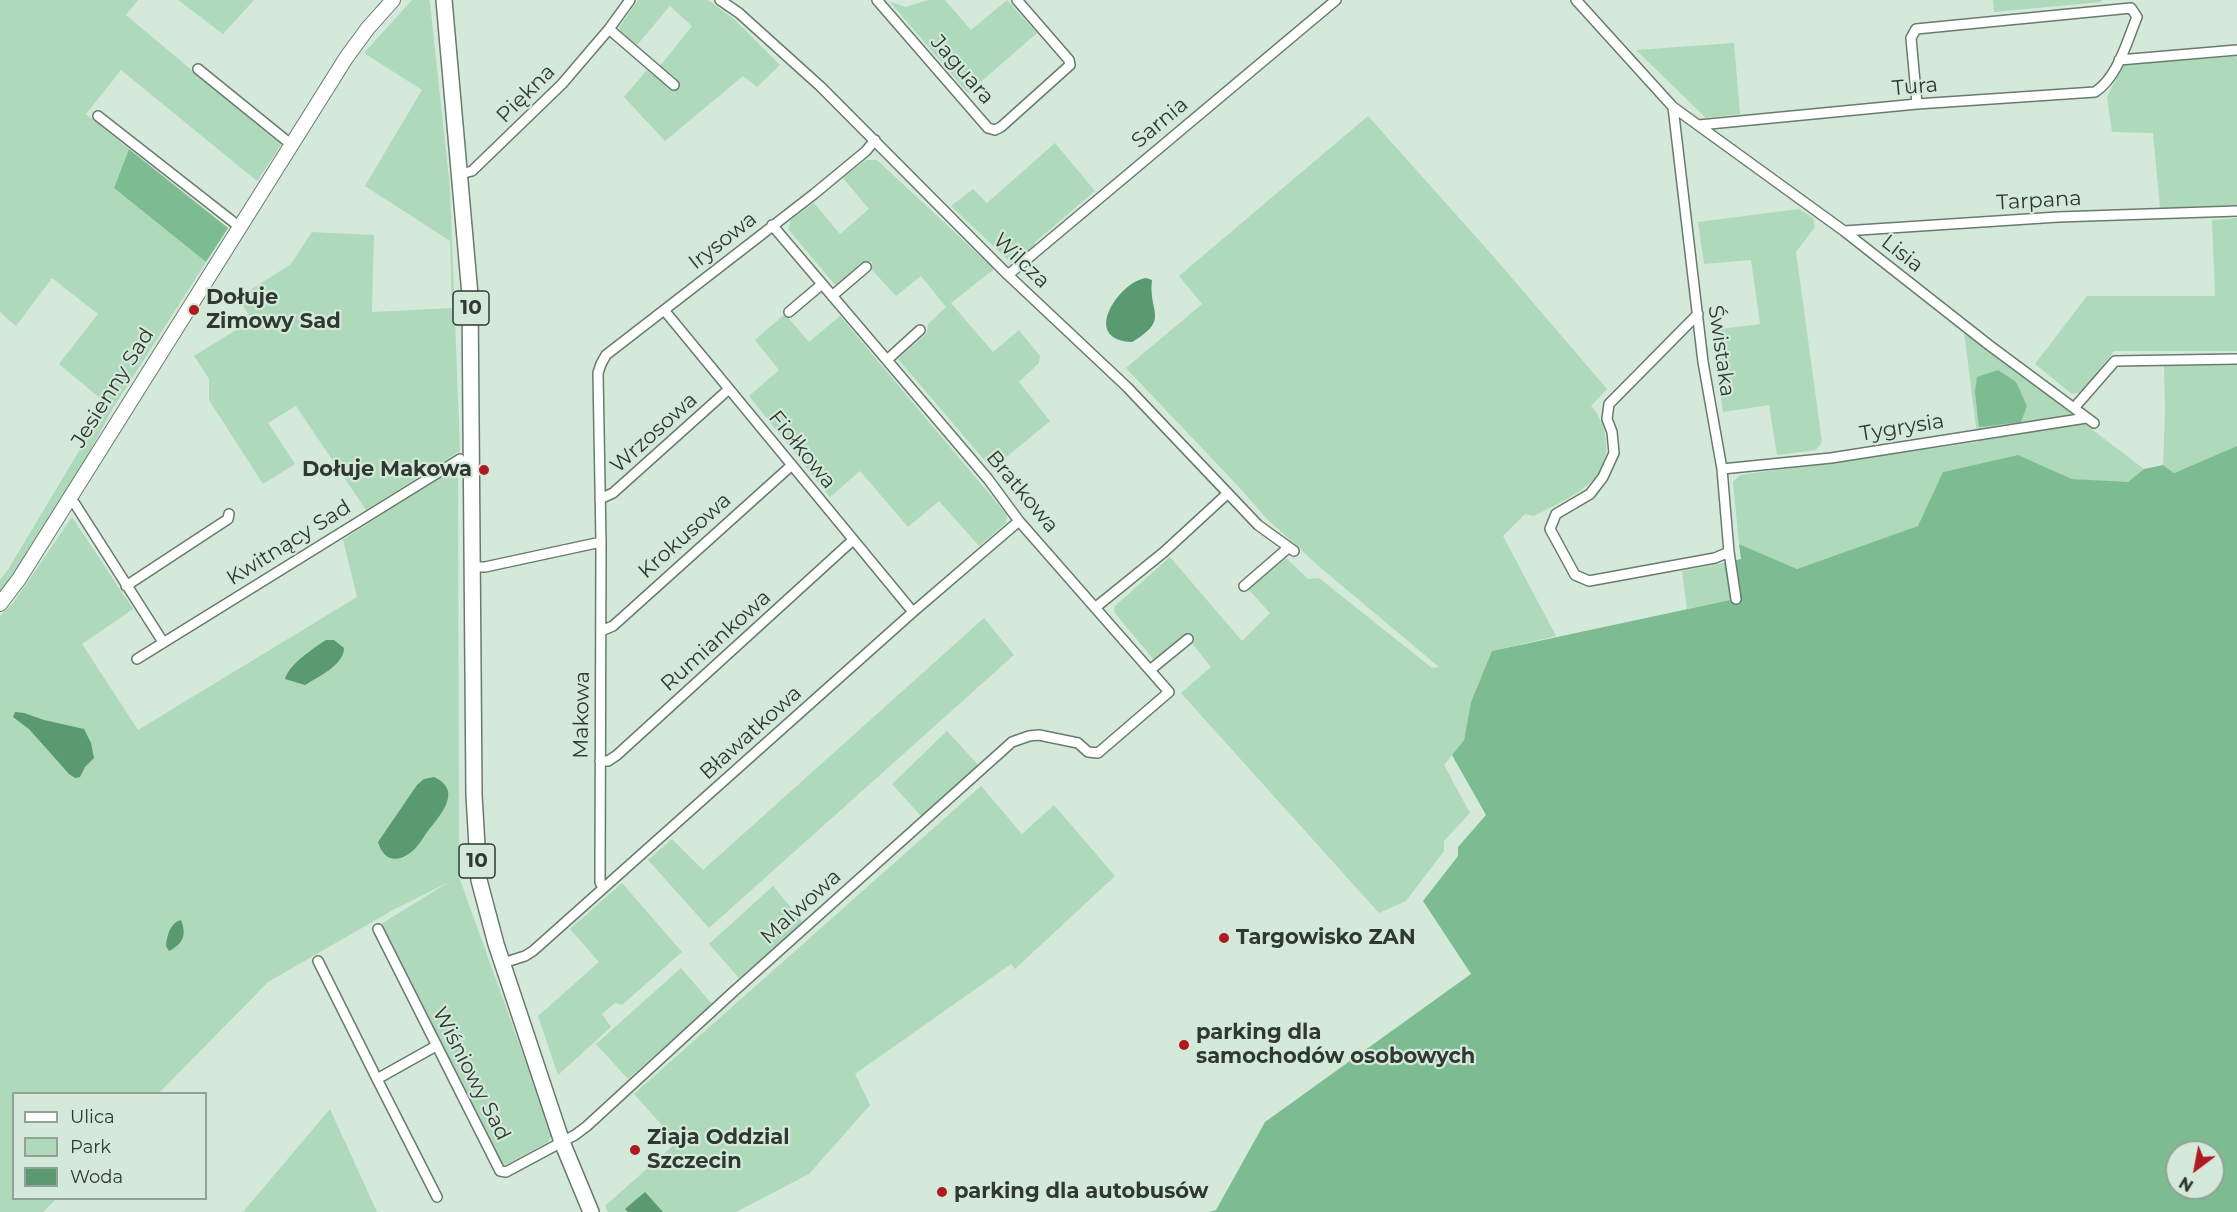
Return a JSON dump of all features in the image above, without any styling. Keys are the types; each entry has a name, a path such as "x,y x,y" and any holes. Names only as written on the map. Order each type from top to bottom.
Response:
{"main road":[{"name":"10","path":"444,0 471,313 477,860 482,898 503,963 562,1142 591,1212"}],"street":[{"name":"Jesienny Sad","path":"0,604 23,572 351,51 393,0"},
{"name":"Piękna","path":"460,174 472,171 562,84 609,29 630,0"},
{"name":"Wilcza","path":"720,0 739,13 821,87 1008,275 1127,387 1258,525 1291,550 1244,586"},
{"name":"Jaguara","path":"877,0 988,128 994,130 1001,128 1070,65 1069,60 1017,0"},
{"name":"Sarnia","path":"1008,275 1336,0"},
{"name":"Lisia","path":"1576,0 1673,107 1844,231 2090,420"},
{"name":"Tura","path":"1699,125 1917,104 2095,92 2103,86 2120,60 2137,17 2131,8 1916,29 1911,38 1917,104"},
{"path":"609,29 674,85"},
{"path":"2120,60 2237,50"},
{"path":"198,69 293,146"},
{"name":"Świstaka","path":"1673,107 1703,362 1722,469 1729,552 1736,598"},
{"path":"98,116 240,228"},
{"name":"Irysowa","path":"598,373 606,355 814,194 866,151 875,140"},
{"name":"Tarpana","path":"1844,231 2058,217 2237,211"},
{"name":"Bratkowa","path":"772,225 988,480 1019,521 1169,692 1098,753 1088,752 1078,742"},
{"path":"832,296 866,267"},
{"path":"789,312 821,285"},
{"name":"Fiołkowa","path":"664,309 913,612"},
{"path":"1698,314 1609,404 1607,419 1612,432 1614,453 1604,477 1590,494 1556,514 1550,530 1575,575 1589,581 1715,558 1729,552"},
{"path":"886,360 920,330"},
{"path":"2074,408 2115,361 2237,359"},
{"name":"Makowa","path":"598,373 601,542 600,882 603,888"},
{"name":"Wrzosowa","path":"600,499 613,493 729,389"},
{"name":"Tygrysia","path":"1722,469 1831,458 2090,420"},
{"name":"Kwitnący Sad","path":"137,659 460,459"},
{"name":"Krokusowa","path":"601,631 613,626 792,465"},
{"path":"1096,607 1164,552 1227,494"},
{"path":"68,500 75,504 163,642"},
{"path":"126,586 228,519 229,514"},
{"name":"Bławatkowa","path":"503,963 525,956 532,951 913,612 1019,521"},
{"name":"Rumiankowa","path":"600,760 608,761 617,755 853,540"},
{"path":"473,567 485,567 601,542"},
{"path":"1150,670 1188,639"},
{"name":"Malwowa","path":"562,1142 587,1126 1012,742 1039,735 1078,742"},
{"name":"Wiśniowy Sad","path":"378,929 500,1171 506,1172 562,1142"},
{"path":"318,961 437,1197"},
{"path":"377,1079 436,1046"}],"green space":[{"path":"0,0 138,0 126,15 281,145 257,181 121,70 86,114 129,149 114,188 206,262 113,408 84,462 10,581 0,593 0,580 107,404 59,364 98,314 52,278 16,326 0,312"},
{"path":"178,0 254,0 223,34"},
{"path":"412,0 429,0 430,3 450,188 460,451 366,510 296,406 268,423 295,464 263,484 209,400 209,379 194,356 244,325 247,330 256,326 238,298 291,264 312,232 374,235 372,312 452,308 450,241 365,186 422,90 364,53"},
{"path":"638,0 708,0 734,19 780,65 757,87 743,76 665,141 624,97 647,70 668,86 675,77 660,66 692,26 670,6 637,45 618,29"},
{"path":"928,0 945,0 971,30 1007,0 1037,33 968,93 890,2 906,7"},
{"path":"1993,0 2101,0 2101,2 1994,12"},
{"path":"1734,43 1740,114 1706,118 1636,50"},
{"path":"2237,56 2237,205 2160,208 2153,133 2112,132 2107,97 2123,65"},
{"path":"1368,116 1493,256 1607,389 1591,406 1603,428 1606,452 1595,477 1586,487 1561,502 1534,516 1525,514 1503,536 1556,636 1492,651 1471,702 1464,740 1444,765 1470,813 1444,841 1444,851 1406,901 1379,913 1181,693 1211,667 1191,642 1191,635 1184,635 1154,660 1114,612 1115,606 1170,557 1242,641 1270,613 1248,589 1286,558 1308,579 1319,578 1432,668 1439,667 1322,569 1266,518 1126,368 1202,304 1179,276"},
{"path":"1055,143 1095,191 1034,243 1036,246 1018,261 1011,263 951,206 973,189 987,203"},
{"path":"866,160 877,160 994,269 951,303 993,352 1019,330 1040,356 1039,363 1019,382 1050,421 992,469 898,359 927,333 928,324 946,307 921,276 896,296 872,270 872,262 865,261 836,286 788,229 791,220 814,203 840,234 869,209 843,178"},
{"path":"1799,209 1813,218 1815,227 1796,252 1822,442 1816,450 1777,455 1769,405 1723,412 1713,330 1760,324 1751,260 1704,264 1698,222"},
{"path":"2237,218 2237,351 2114,351 2082,392 2072,394 2035,364 2087,296 2215,296 2212,220"},
{"path":"785,314 809,342 840,316 1007,515 1006,523 979,546 939,501 908,527 860,471 830,497 749,396 779,370 755,340"},
{"path":"1964,332 2144,469 2128,483 2072,479 2018,455 1943,472 1919,526 1797,569 1739,544 1733,482 1740,475 1978,442"},
{"path":"2237,365 2237,446 2174,473 2163,465 2164,366"},
{"path":"458,475 459,877 552,1135 548,1142 505,1165 499,1163 381,924 449,882 393,910 268,982 160,1092 12,1092 12,1200 55,1200 43,1212 0,1212 0,616 14,602 72,517 133,609 82,644 138,730 357,597 343,540 438,478"},
{"path":"1724,563 1730,600 1687,609 1682,571"},
{"path":"984,618 1014,655 709,928 648,860 672,839 703,870"},
{"path":"947,731 979,766 921,816 892,784"},
{"path":"981,786 1022,834 1054,805 1115,876 1015,969 1011,964 855,1074 870,1105 809,1174 736,1212 608,1212 605,1206 677,1142 634,1094"},
{"path":"622,883 682,952 622,1005 615,1003 602,1014 611,1027 558,1075 538,1016 599,962 570,929"},
{"path":"773,886 803,922 739,978 709,944"},
{"path":"681,968 712,1004 628,1079 596,1044"},
{"path":"330,1109 377,1212 243,1212"}],"shaded area":[{"path":"129,149 228,228 206,262 114,188"},
{"path":"1998,370 2016,382 2027,406 2021,422 1979,427 1975,392 1977,377"},
{"path":"2237,446 2237,1212 1209,1212 1216,1210 1265,1122 1471,974 1423,901 1458,856 1458,847 1486,815 1452,755 1464,740 1471,702 1492,651 1730,600 1724,563 1741,559 1739,544 1797,569 1918,526 1943,472 2018,455 2072,479 2128,482 2144,469 2163,465 2174,473"}],"water":[{"path":"1146,278 1152,280 1154,321 1144,334 1132,342 1116,339 1108,332 1106,322 1109,310 1125,289"},
{"path":"326,640 334,640 344,648 340,660 335,665 305,685 285,679 287,673 297,662"},
{"path":"15,712 84,729 91,743 94,758 85,767 80,777 75,778 69,774 29,729 13,717"},
{"path":"434,777 443,783 448,791 447,802 443,810 413,850 395,859 386,856 378,842 417,785 424,779"},
{"path":"181,920 184,935 181,942 169,951 166,946 168,934 174,924"},
{"path":"645,1192 663,1212 628,1212 625,1209"}],"place":[{"name":"Dołuje Zimowy Sad","path":"194,310"},
{"name":"Dołuje Makowa","path":"484,470"},
{"name":"Targowisko ZAN","path":"1224,938"},
{"name":"parking dla samochodów osobowych","path":"1184,1045"},
{"name":"Ziaja Oddzial Szczecin","path":"635,1150"},
{"name":"parking dla autobusów","path":"942,1192"}]}
